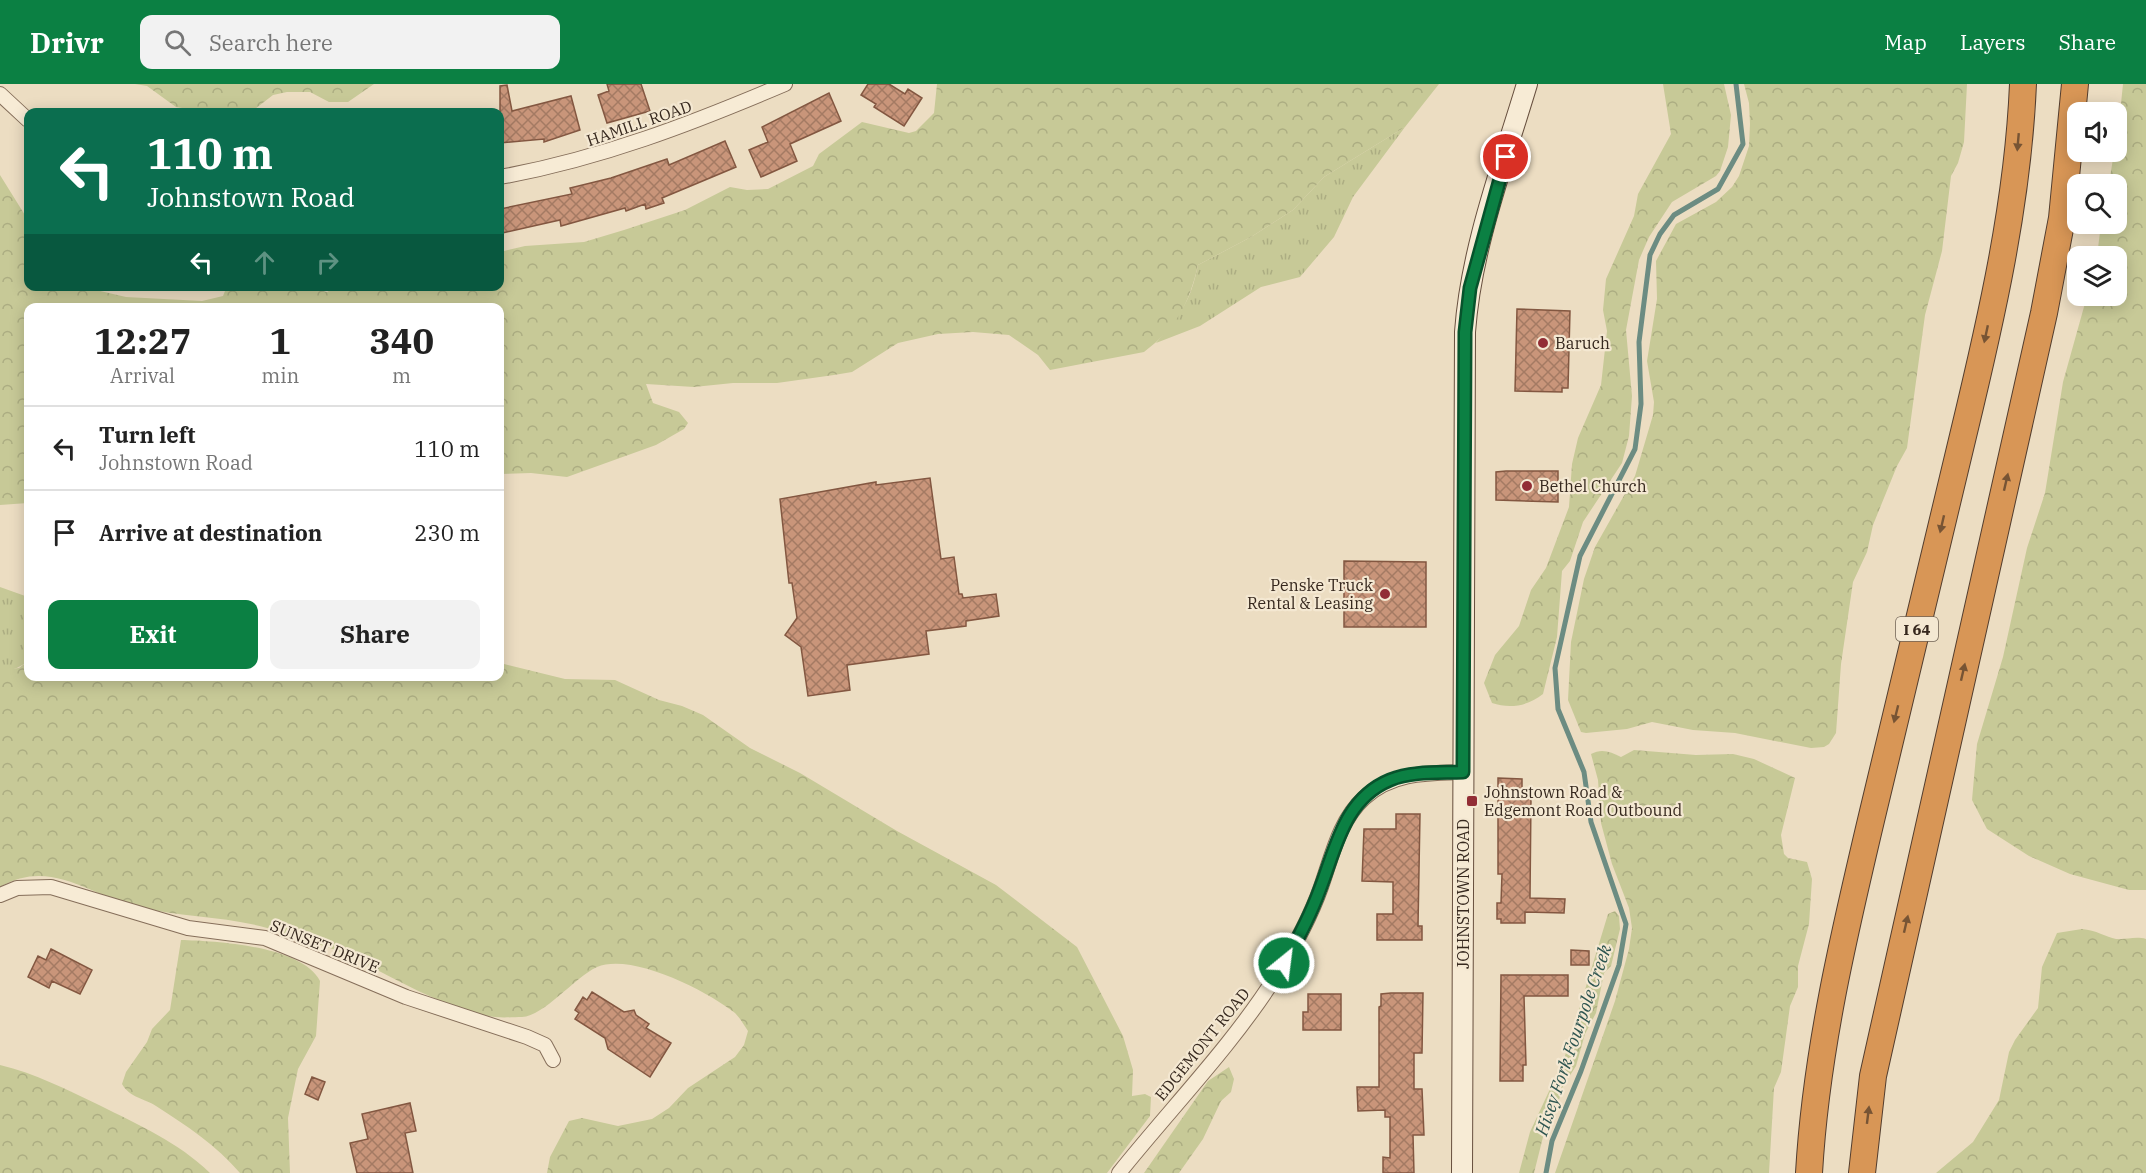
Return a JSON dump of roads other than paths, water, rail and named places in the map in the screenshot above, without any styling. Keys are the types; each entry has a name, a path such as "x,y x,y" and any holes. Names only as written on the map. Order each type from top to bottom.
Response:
{"highway":[{"path":"1862,1173 1873,1076 2044,313 2062,218 2076,89"},
{"name":"I 64","path":"1809,1173 1817,1082 1835,981 1996,287 2014,190 2021,90"}],"street":[{"name":"HAMILL ROAD","path":"504,176 559,165 641,142 785,84"},
{"name":"JOHNSTOWN ROAD","path":"1462,1173 1464,364 1467,307 1483,237 1527,84"},
{"path":"0,94 24,116"},
{"name":"EDGEMONT ROAD","path":"1119,1173 1239,1026 1275,977 1307,920 1336,842 1354,808 1390,780 1425,773 1463,772"},
{"name":"SUNSET DRIVE","path":"0,895 17,888 51,887 188,928 265,938 405,997 527,1037 545,1045 554,1060"}],"waterway":[{"name":"Hisey Fork Fourpole Creek","path":"1546,1173 1552,1141 1581,1071 1619,965 1626,924 1591,822 1584,772 1558,709 1555,668 1580,556 1635,449 1641,404 1639,342 1650,255 1660,234 1674,215 1718,189 1743,144 1736,84"}],"place":[{"name":"Baruch","path":"1543,343"},
{"name":"Bethel Church","path":"1527,486"},
{"name":"Penske Truck Rental & Leasing","path":"1385,594"},
{"name":"Johnstown Road & Edgemont Road Outbound","path":"1472,801"}]}
